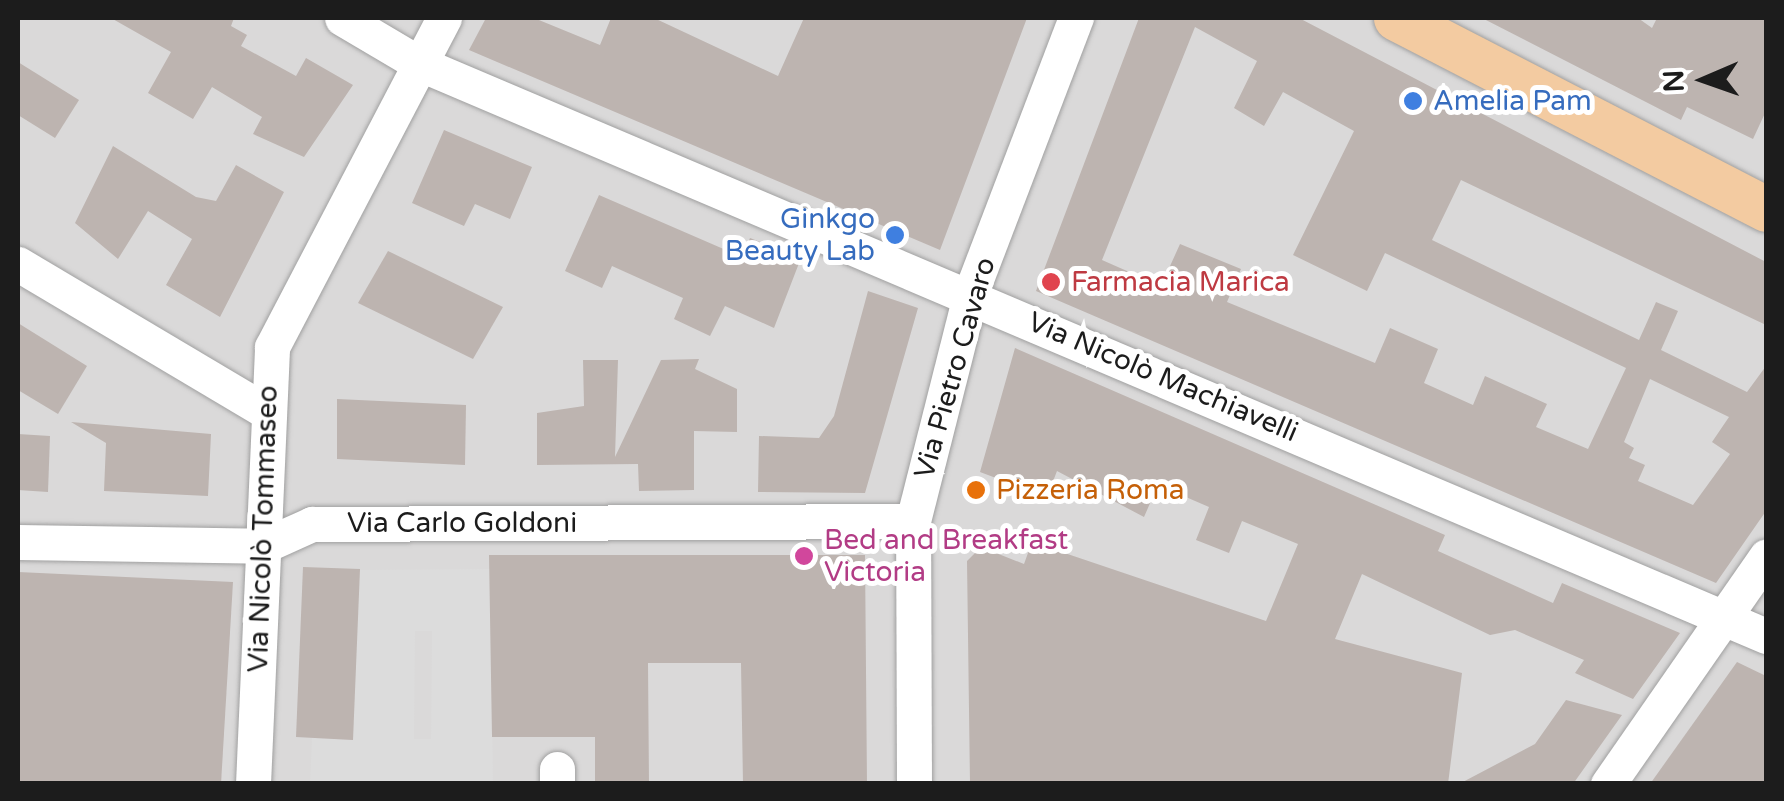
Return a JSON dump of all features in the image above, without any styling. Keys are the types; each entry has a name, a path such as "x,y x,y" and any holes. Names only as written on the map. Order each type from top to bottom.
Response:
{"main road":[{"path":"1396,18 1766,209"}],"street":[{"name":"Via Nicolò Machiavelli","path":"342,18 418,63 1725,614 1766,636"},
{"name":"Via Nicolò Tommaseo","path":"254,784 264,410 272,348 444,18"},
{"name":"Via Pietro Cavaro","path":"914,784 913,522 970,295 1079,20"},
{"path":"18,264 264,410"},
{"name":"Via Carlo Goldoni","path":"18,542 263,546 312,524 913,522"},
{"path":"1608,784 1766,557"}],"shaded area":[{"path":"18,18 1766,18 1766,783 18,783"},
{"path":"490,569 493,783 310,784 312,738 352,740 359,570","holes":["415,631 432,631 431,739 414,739"]}],"building":[{"path":"111,18 234,18 231,26 247,35 241,46 296,76 306,58 353,85 304,157 253,134 262,117 212,87 193,119 148,93 171,52"},
{"path":"486,18 534,18 600,45 611,18 654,18 778,76 804,18 1027,18 940,250 469,50"},
{"path":"1139,18 1299,18 1766,262 1766,325 1461,180 1432,240 1639,340 1656,302 1678,311 1661,350 1747,392 1766,366 1766,511 1716,583 1036,291","holes":["1195,27 1257,61 1234,108 1264,126 1283,92 1354,131 1293,255 1367,291 1385,253 1626,368 1588,449 1536,427 1547,404 1485,376 1473,405 1424,383 1438,349 1390,328 1375,363 1227,302 1241,269 1180,244 1161,286 1102,260","1650,379 1729,417 1712,442 1730,454 1693,505 1638,481 1645,465 1629,458 1634,448 1624,442"]},
{"path":"1482,18 1638,18 1652,28 1657,18 1766,18 1766,111 1753,139 1687,107 1681,120"},
{"path":"18,62 79,100 55,138 18,115"},
{"path":"444,130 532,167 510,219 475,204 464,226 412,203"},
{"path":"113,146 196,197 216,201 236,165 284,192 220,317 166,285 192,239 148,211 118,259 75,223"},
{"path":"599,195 742,257 750,238 801,258 774,328 725,306 710,336 674,319 683,298 612,266 602,288 565,271"},
{"path":"388,251 503,307 473,359 358,303"},
{"path":"868,291 918,308 865,493 758,492 759,436 819,438 834,416"},
{"path":"18,323 87,366 58,414 18,390"},
{"path":"1015,348 1445,535 1438,551 1553,603 1562,583 1680,633 1633,699 1575,673 1584,660 1515,630 1490,635 1362,574 1335,639 1462,673 1448,784 970,784 967,561 981,547 1024,564 1032,542 1266,621 1298,544 1242,521 1229,553 1196,540 1209,507 1158,485 1144,517 1057,471 1047,497 980,472"},
{"path":"699,359 695,369 737,389 737,432 694,431 694,490 639,491 638,464 537,465 537,413 584,406 583,360 618,360 615,457 661,360"},
{"path":"337,399 466,405 465,465 337,459"},
{"path":"71,422 211,434 208,496 104,491 106,443"},
{"path":"18,434 50,436 48,492 18,490"},
{"path":"489,555 865,555 867,784 743,784 741,663 648,663 649,784 595,784 595,737 492,737"},
{"path":"303,567 360,569 353,740 296,737"},
{"path":"18,572 233,582 221,784 18,784"},
{"path":"1737,662 1766,676 1766,784 1650,784"},
{"path":"1566,700 1622,715 1573,784 1459,784 1535,744"}],"place":[{"name":"Amelia Pam","path":"1413,101"},
{"name":"Ginkgo Beauty Lab","path":"895,235"},
{"name":"Farmacia Marica","path":"1051,282"},
{"name":"Pizzeria Roma","path":"976,490"},
{"name":"Bed and Breakfast Victoria","path":"804,556"}]}
